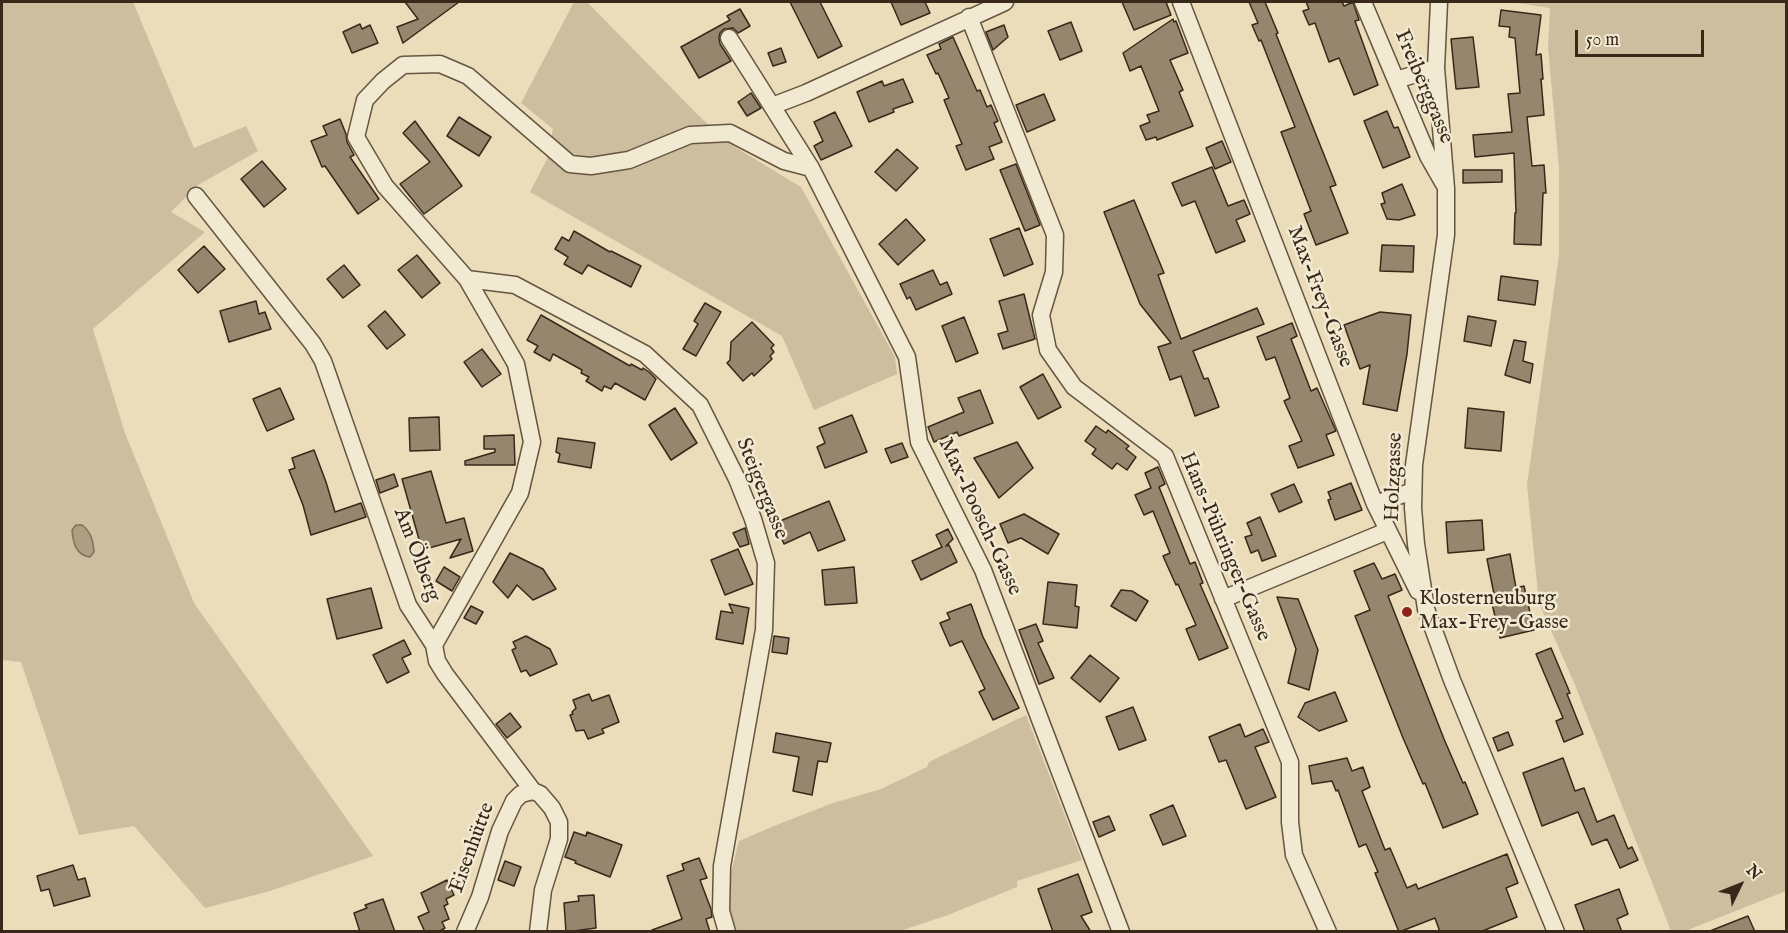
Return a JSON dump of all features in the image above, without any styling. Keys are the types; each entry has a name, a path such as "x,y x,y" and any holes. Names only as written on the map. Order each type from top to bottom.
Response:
{"street":[{"path":"772,106 807,93 1005,2"},
{"name":"Max-Frey-Gasse","path":"1181,2 1375,504 1426,605"},
{"name":"Freiberggasse","path":"1363,2 1428,156 1446,188"},
{"name":"Holzgasse","path":"1439,2 1436,68 1446,188 1446,235 1418,427 1413,491 1416,544 1426,605 1452,680 1556,932"},
{"name":"Hans-Pühringer-Gasse","path":"969,17 1055,235 1054,272 1041,315 1048,350 1074,387 1165,456 1290,762 1290,822 1294,855 1328,932"},
{"name":"Max-Poosch-Gasse","path":"729,38 812,168 907,357 919,442 983,570 1120,932"},
{"path":"434,645 519,493 532,442 516,364 467,279 385,186 356,136 365,100 403,65 440,64 468,76 570,164 591,166 629,159 690,135 730,133 784,160 812,168"},
{"path":"1396,80 1436,68"},
{"name":"Am Ölberg","path":"196,196 313,344 323,361 408,605 434,645 437,661 446,674 533,792 540,794 559,822 559,839 543,890 538,932"},
{"name":"Steigergasse","path":"467,279 515,285 645,354 700,405 737,479 753,519 766,563 764,630 722,866 721,911 727,932"},
{"path":"1375,504 1413,491"},
{"path":"1223,599 1388,531"},
{"name":"Eisenhütte","path":"465,932 480,897 500,831 514,801 521,794 533,792"}],"shaded area":[{"path":"2,2 133,2 194,148 246,126 258,151 198,185 171,212 205,232 93,329 125,433 194,603 373,856 270,891 205,908 134,826 79,835 21,662 2,660"},
{"path":"574,2 587,2 701,118 730,144 801,187 895,357 897,374 814,410 782,336 530,192 547,159 553,129 521,103"},
{"path":"1511,2 1786,2 1786,891 1685,931 1671,931 1575,685 1539,603 1527,485 1559,255 1559,168 1548,47 1550,8"},
{"path":"76,525 82,525 88,530 94,552 90,557 81,554 76,548 72,530"},
{"path":"1026,715 1082,860 1017,881 1017,887 948,915 900,931 735,932 729,904 730,877 739,841 833,803 881,789 927,767 929,762"}],"building":[{"path":"405,2 459,2 403,43 397,27 418,19"},
{"path":"790,2 820,2 842,46 818,58"},
{"path":"891,2 925,2 930,13 901,25"},
{"path":"1122,2 1166,2 1171,15 1134,30"},
{"path":"1249,2 1265,2 1336,185 1330,187 1348,233 1316,245 1304,214 1311,211 1281,132 1295,127 1261,40 1259,41 1252,25 1258,23"},
{"path":"1306,2 1342,2 1344,6 1353,2 1359,20 1355,21 1378,85 1354,95 1339,58 1329,62 1315,23 1309,25 1303,11 1309,9"},
{"path":"740,9 750,26 738,33 733,28 724,29 719,38 720,44 731,61 699,78 681,47 730,20 727,16"},
{"path":"1501,10 1541,15 1536,55 1541,54 1544,115 1527,117 1532,166 1544,165 1546,193 1543,193 1541,245 1514,244 1516,213 1514,153 1475,157 1473,135 1512,132 1508,94 1520,93 1515,38 1509,37 1510,27 1499,26"},
{"path":"1173,19 1174,22 1176,21 1188,53 1170,60 1183,90 1179,92 1193,126 1157,140 1156,137 1146,140 1140,126 1150,122 1147,115 1159,111 1141,66 1130,71 1123,53"},
{"path":"1071,22 1082,51 1060,60 1048,31"},
{"path":"360,24 362,29 370,25 378,43 352,53 343,32"},
{"path":"1004,25 1008,37 993,50 986,32"},
{"path":"953,37 977,91 980,90 987,107 991,105 998,121 994,123 1002,142 989,147 994,159 966,170 956,146 962,144 944,100 949,98 927,55 941,49 939,44"},
{"path":"1473,37 1479,87 1456,89 1451,39"},
{"path":"781,48 786,62 773,66 768,53"},
{"path":"903,79 913,102 893,109 894,112 869,122 857,92 882,81 884,86"},
{"path":"751,93 761,108 747,116 738,102"},
{"path":"1044,94 1055,120 1027,132 1016,105"},
{"path":"1387,111 1394,128 1398,127 1410,157 1383,168 1364,121"},
{"path":"835,112 852,146 821,160 814,146 823,141 814,122"},
{"path":"459,117 491,137 479,156 447,136"},
{"path":"340,119 347,142 354,155 350,157 379,199 358,214 325,166 322,167 311,141 327,135 323,126"},
{"path":"415,121 462,186 424,214 400,184 430,162 403,133"},
{"path":"1222,141 1231,162 1215,169 1206,148"},
{"path":"897,149 918,168 896,191 875,172"},
{"path":"262,161 286,189 264,207 241,179"},
{"path":"1016,164 1040,225 1025,231 1000,170"},
{"path":"1212,167 1228,206 1244,200 1250,214 1236,220 1245,241 1216,253 1195,201 1182,206 1172,183"},
{"path":"1463,170 1502,170 1502,182 1463,183"},
{"path":"1402,184 1415,215 1399,220 1387,219 1381,204 1385,203 1382,193"},
{"path":"1134,200 1164,273 1158,275 1181,339 1257,308 1264,324 1193,351 1204,379 1208,378 1219,407 1195,416 1181,376 1170,380 1158,347 1171,343 1140,304 1104,212"},
{"path":"906,219 925,240 898,265 879,244"},
{"path":"1019,228 1033,264 1004,276 990,239"},
{"path":"574,231 610,252 641,266 631,287 588,265 582,274 564,264 568,257 555,249 562,237 569,241"},
{"path":"1382,245 1414,246 1413,272 1380,271"},
{"path":"204,246 225,269 198,293 178,270"},
{"path":"417,255 440,283 422,298 398,270"},
{"path":"344,265 360,285 343,298 327,279"},
{"path":"933,270 940,285 947,282 952,294 916,310 910,297 907,299 900,284"},
{"path":"1501,276 1538,281 1535,305 1498,300"},
{"path":"1024,294 1035,339 1003,349 998,334 1008,331 999,301"},
{"path":"256,301 259,314 265,312 271,329 229,342 220,311"},
{"path":"705,303 721,312 696,356 683,349 698,324 694,321"},
{"path":"385,311 405,335 387,349 368,326"},
{"path":"1380,312 1411,315 1397,411 1363,404 1370,365 1360,369 1344,325"},
{"path":"541,315 630,366 631,364 649,372 656,379 645,400 615,383 611,389 604,386 602,391 586,381 589,377 581,373 582,370 553,354 550,361 534,352 538,346 527,340"},
{"path":"1468,316 1496,321 1491,346 1464,341"},
{"path":"964,317 978,353 956,362 942,326"},
{"path":"752,322 774,345 771,348 774,352 770,356 772,359 754,376 752,373 743,381 727,363 730,360 731,342"},
{"path":"1292,323 1297,336 1291,339 1311,391 1317,388 1336,431 1326,435 1334,455 1298,468 1289,446 1302,441 1284,401 1290,398 1275,357 1266,360 1257,337"},
{"path":"1514,340 1526,342 1523,361 1533,364 1530,383 1505,375"},
{"path":"482,349 501,374 482,387 464,362"},
{"path":"1043,374 1061,407 1038,419 1020,387"},
{"path":"280,388 294,419 267,431 253,399"},
{"path":"980,390 993,423 959,436 957,432 934,442 928,427 964,412 958,398"},
{"path":"675,408 697,443 671,460 649,425"},
{"path":"1468,408 1504,412 1501,451 1465,448"},
{"path":"852,415 867,452 825,468 817,447 825,443 819,428"},
{"path":"439,417 440,450 410,451 409,418"},
{"path":"1096,426 1106,433 1108,430 1129,446 1126,449 1136,457 1127,470 1117,463 1112,469 1092,454 1096,449 1085,441"},
{"path":"514,435 515,465 465,465 465,461 495,452 495,449 484,449 484,436"},
{"path":"558,438 595,443 591,468 558,462 560,454 556,452"},
{"path":"1017,442 1033,468 999,498 974,458"},
{"path":"902,443 908,457 891,463 885,449"},
{"path":"314,450 335,512 361,503 366,517 311,535 303,505 289,470 295,468 292,458"},
{"path":"1158,467 1165,484 1159,487 1190,564 1195,562 1203,583 1200,584 1228,648 1199,660 1186,629 1196,625 1163,556 1170,553 1153,511 1144,515 1135,495 1151,488 1145,473"},
{"path":"431,471 446,523 464,518 473,551 450,558 461,539 422,550 402,479"},
{"path":"394,474 398,486 380,493 376,480"},
{"path":"1351,483 1362,510 1335,520 1328,500 1331,499 1328,492"},
{"path":"1294,484 1302,502 1279,512 1271,494"},
{"path":"829,501 845,540 818,551 810,532 784,544 775,523"},
{"path":"1024,514 1059,534 1048,554 1021,538 1008,543 1000,524"},
{"path":"1260,517 1276,556 1262,561 1258,550 1251,553 1245,537 1252,535 1247,523"},
{"path":"1482,520 1484,550 1448,553 1446,522"},
{"path":"745,528 749,544 740,547 733,533"},
{"path":"948,529 953,539 946,546 949,545 957,562 921,580 912,561 942,547 936,535"},
{"path":"738,549 753,584 725,595 711,560"},
{"path":"510,553 543,569 556,589 533,600 517,585 508,598 493,582"},
{"path":"1510,554 1516,588 1524,586 1534,630 1500,638 1490,595 1494,594 1487,559"},
{"path":"1374,563 1382,579 1395,574 1402,590 1388,596 1444,739 1478,814 1443,828 1425,783 1423,784 1403,738 1355,616 1370,610 1354,571"},
{"path":"444,567 460,577 452,591 436,581"},
{"path":"854,567 857,603 825,605 822,570"},
{"path":"1048,582 1077,585 1075,606 1079,607 1077,628 1043,624"},
{"path":"371,588 382,628 337,639 327,599"},
{"path":"1121,590 1132,591 1148,601 1136,621 1111,606"},
{"path":"1277,597 1298,599 1318,650 1309,690 1288,683 1296,649"},
{"path":"729,604 749,608 743,644 716,639 721,611 733,613"},
{"path":"971,604 983,637 1019,708 993,720 979,692 985,689 962,641 950,646 940,623 950,619 947,613"},
{"path":"471,606 483,612 476,624 464,618"},
{"path":"1036,624 1043,641 1038,643 1054,678 1039,684 1019,630"},
{"path":"526,636 550,649 557,664 530,676 526,670 521,672 512,650 516,648 513,642"},
{"path":"774,636 789,638 787,654 772,652"},
{"path":"404,640 411,654 402,658 409,672 387,683 373,655"},
{"path":"1551,648 1570,693 1567,694 1583,734 1564,742 1556,721 1563,718 1536,654"},
{"path":"1090,655 1119,678 1100,702 1071,678"},
{"path":"1335,692 1347,721 1319,731 1298,717 1305,703"},
{"path":"589,694 592,701 609,695 619,722 602,729 604,733 588,739 584,730 576,731 570,715 576,708 573,700"},
{"path":"1133,707 1146,740 1119,750 1106,717"},
{"path":"510,713 521,727 507,738 496,724"},
{"path":"1240,724 1245,737 1263,729 1269,742 1255,747 1276,797 1246,809 1226,760 1219,762 1209,737"},
{"path":"1508,732 1513,745 1498,751 1493,738"},
{"path":"776,733 831,743 827,762 818,761 812,795 793,791 799,757 773,752"},
{"path":"1347,758 1352,771 1363,767 1370,787 1362,791 1385,850 1390,848 1407,888 1416,884 1418,889 1507,854 1518,883 1506,888 1517,917 1480,932 1440,932 1435,918 1399,932 1366,844 1359,847 1338,790 1336,791 1332,781 1312,784 1309,766"},
{"path":"1563,758 1575,791 1584,788 1597,822 1614,815 1628,849 1632,847 1638,860 1620,868 1607,839 1592,845 1578,812 1542,826 1523,773"},
{"path":"1173,805 1186,836 1163,845 1150,815"},
{"path":"1109,816 1115,830 1099,837 1093,822"},
{"path":"574,832 586,836 587,832 622,845 610,877 565,857"},
{"path":"699,858 707,878 700,880 711,909 712,917 706,919 710,932 652,932 652,930 682,919 667,876 684,870 682,864"},
{"path":"505,861 521,867 514,886 498,880"},
{"path":"73,865 78,880 85,878 90,896 54,906 49,889 41,891 37,876"},
{"path":"1078,874 1092,912 1081,916 1091,932 1053,932 1038,889"},
{"path":"447,880 454,895 446,899 448,904 444,906 449,919 442,922 445,928 438,932 425,932 418,917 429,912 421,893"},
{"path":"1619,889 1628,914 1617,919 1622,932 1585,932 1575,905"},
{"path":"594,895 596,928 566,932 564,903 579,901 578,896"},
{"path":"383,899 395,932 360,932 354,913 367,908 365,905"},
{"path":"1748,916 1755,932 1710,931"}],"place":[{"name":"Klosterneuburg Max-Frey-Gasse","path":"1407,612"}]}
